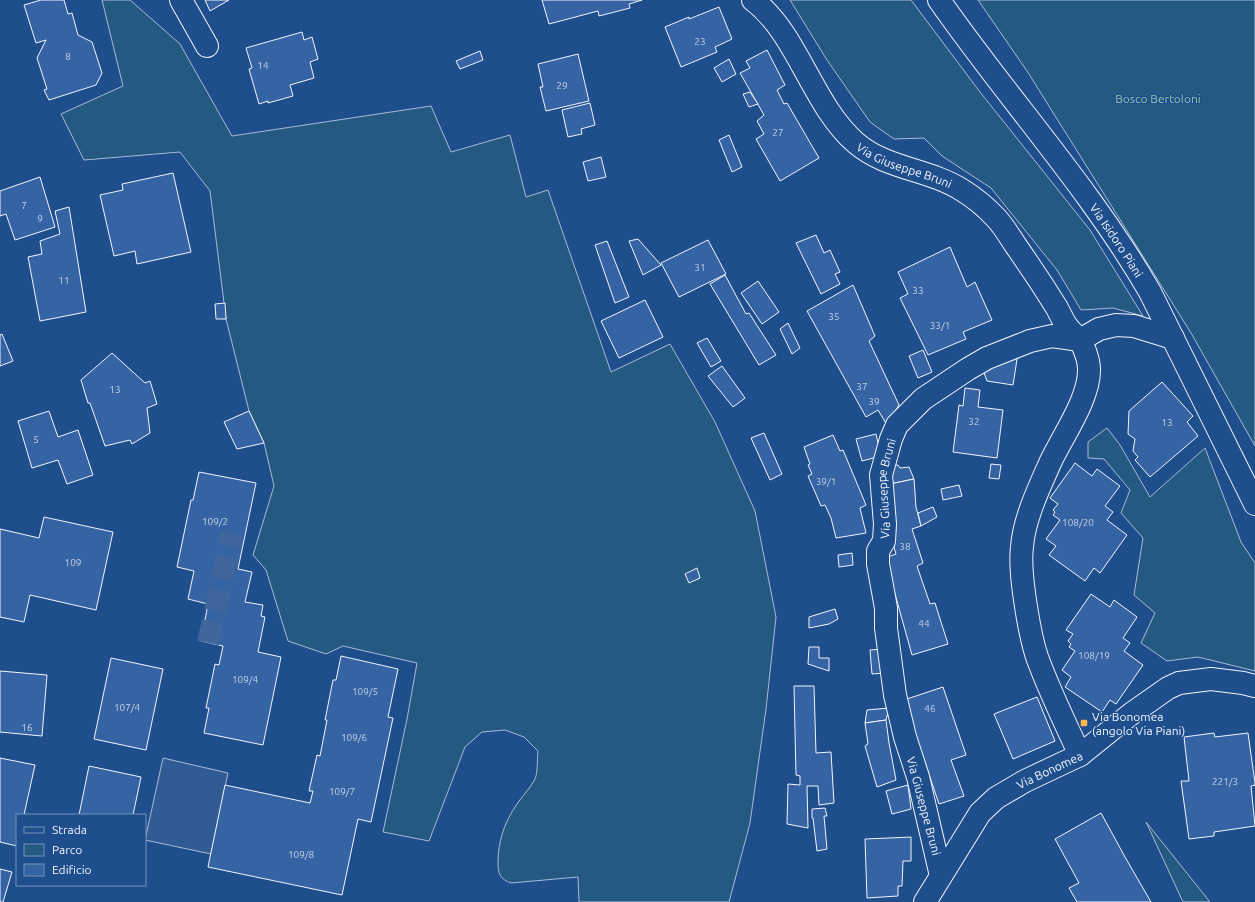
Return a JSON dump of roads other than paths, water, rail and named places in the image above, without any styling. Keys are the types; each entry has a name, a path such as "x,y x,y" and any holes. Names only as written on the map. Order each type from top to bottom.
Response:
{"street":[{"path":"181,0 207,46"},
{"name":"Via Giuseppe Bruni","path":"753,0 777,24 820,98 843,130 856,143 873,155 960,188 980,202 998,220 1059,311 1067,326 1080,340 1084,348 1089,369 1086,390 1067,433 1051,461 1038,491 1027,522 1022,546 1022,580 1033,644 1080,755"},
{"name":"Via Isidoro Piani","path":"940,0 985,63 1119,242 1150,292 1255,504"},
{"path":"1080,340 1098,329 1116,326 1134,326 1173,338"},
{"name":"Via Giuseppe Bruni","path":"941,876 918,777 905,737 894,688 886,628 886,608 878,564 878,551 884,541 885,524 881,475 891,439 897,425 923,399 968,369 1002,351 1030,341 1052,336 1080,340"},
{"name":"Via Bonomea","path":"925,902 980,813 996,798 1025,781 1080,755 1131,714 1168,688 1179,683 1211,679 1255,686"}],"tunnel":[{"path":"208,643 232,533"}],"place":[{"name":"Via Bonomea (angolo Via Piani)","path":"1084,723"}],"park label":[{"name":"Bosco Bertoloni","path":"1158,98"}]}
